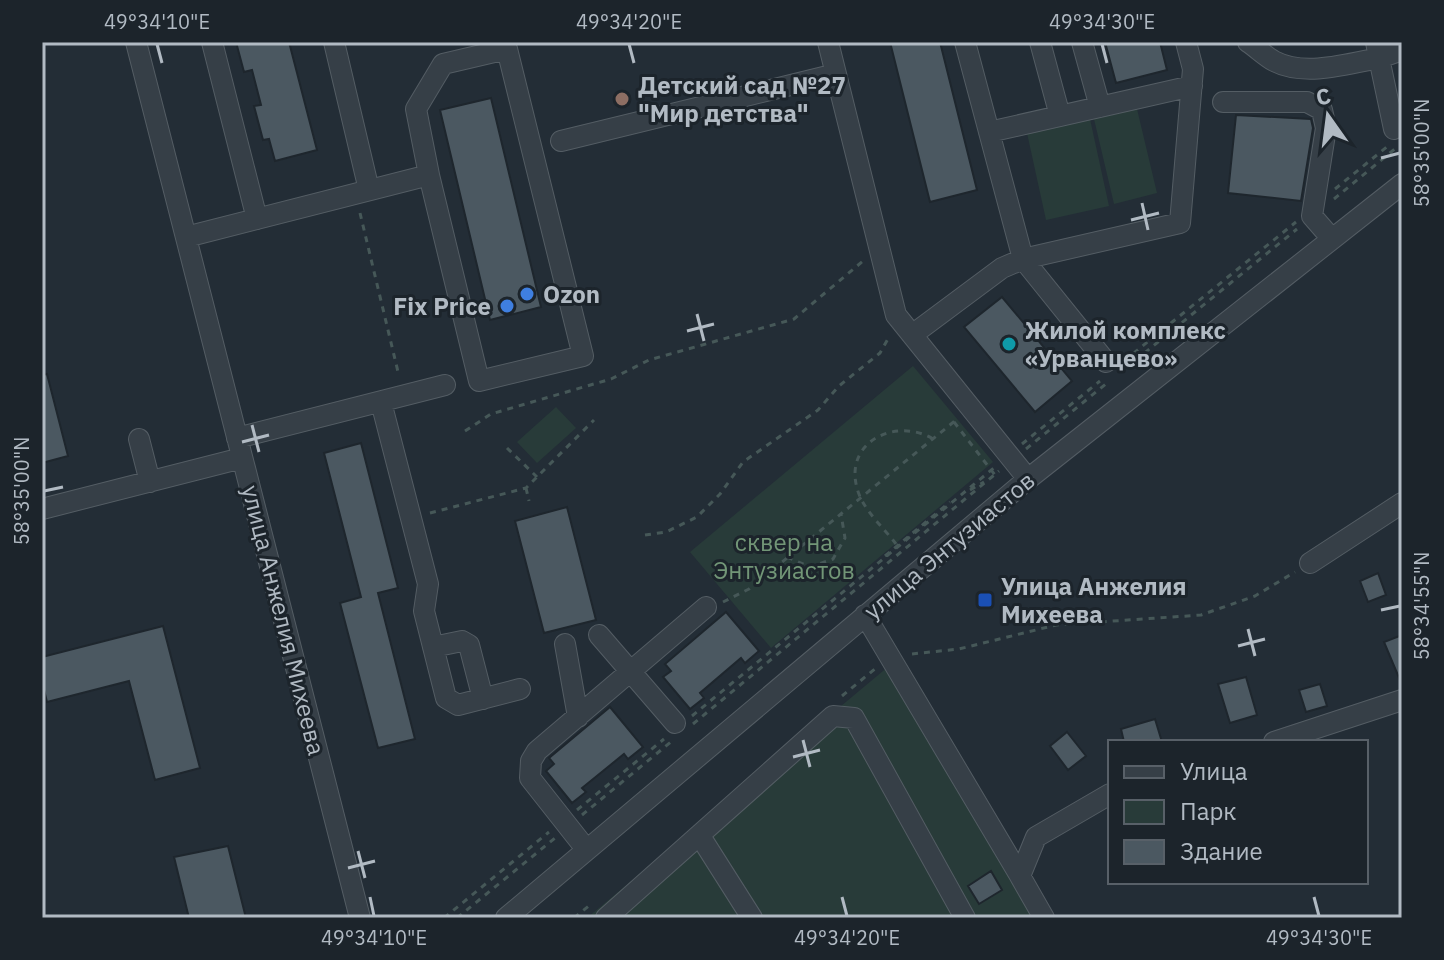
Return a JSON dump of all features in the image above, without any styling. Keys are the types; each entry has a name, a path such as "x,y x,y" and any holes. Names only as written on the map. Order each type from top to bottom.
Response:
{"street":[{"name":"улица Анжелия Михеева","path":"136,42 360,918"},
{"path":"212,42 257,219"},
{"path":"334,42 362,192"},
{"path":"828,42 896,315 1028,479"},
{"path":"965,42 1023,259 1112,369"},
{"path":"1040,42 1060,116"},
{"path":"1082,42 1100,107"},
{"path":"912,335 1002,268 1023,259 1180,223 1193,69 1186,42"},
{"path":"1248,42 1276,62 1326,68 1378,50 1402,50"},
{"path":"507,49 583,356 479,381 429,175 416,109 443,64 507,49"},
{"path":"1378,50 1396,138"},
{"path":"561,141 836,74"},
{"path":"989,132 1192,86"},
{"path":"1223,102 1307,102 1322,110 1326,128 1313,212 1332,239"},
{"path":"186,237 429,175"},
{"name":"улица Энтузиастов","path":"506,918 1028,479 1402,184"},
{"path":"42,509 150,482 240,448 381,402 445,385"},
{"path":"381,402 428,584 423,607 448,701 458,705 520,689"},
{"path":"139,439 150,482"},
{"path":"1310,563 1402,503"},
{"path":"586,849 530,778 529,770 537,751 706,607"},
{"path":"865,615 1044,918"},
{"path":"599,635 677,726"},
{"path":"433,647 462,641 469,645 483,699"},
{"path":"565,644 578,717"},
{"path":"1280,740 1402,700"},
{"path":"606,918 833,716 854,718 965,918"},
{"path":"1020,876 1036,837 1108,795"},
{"path":"700,836 752,918"}],"path":[{"path":"444,918 566,824 857,589 995,475 1010,458 1112,369 1313,212 1396,138"},
{"path":"1112,369 1313,212 1396,138"},
{"path":"362,192 404,396"},
{"path":"465,431 491,414 611,379 649,360 794,319 879,247"},
{"path":"645,535 681,526 709,508 743,462 818,410 839,386 880,353 896,315"},
{"path":"857,589 896,544 1107,383"},
{"path":"706,607 749,589 971,408"},
{"path":"411,518 526,488 594,420"},
{"path":"954,422 995,475"},
{"path":"896,544 860,498 856,487 857,464 861,453 877,436 888,431 911,429 933,439"},
{"path":"507,448 537,477"},
{"path":"457,918 677,726 961,494 990,479"},
{"path":"526,488 529,501"},
{"path":"787,557 810,567 833,559 845,538 841,514"},
{"path":"889,657 959,649 1056,625 1201,615 1255,596 1310,563"}],"green space":[{"path":"1137,109 1157,193 1114,204 1094,119"},
{"path":"1090,119 1109,206 1046,220 1027,133"},
{"name":"сквер на Энтузиастов","path":"913,366 993,462 771,648 690,552"},
{"path":"556,407 576,428 537,463 517,442"},
{"path":"889,666 1034,918 587,918"}],"building":[{"path":"236,42 289,42 317,150 275,161 269,139 263,140 254,106 261,105 252,70 244,72"},
{"path":"890,42 940,42 977,190 930,202"},
{"path":"1105,42 1160,42 1167,70 1116,83"},
{"path":"491,98 541,307 490,320 440,110"},
{"path":"1236,115 1311,119 1313,128 1301,201 1228,193"},
{"name":"Жилой комплекс «Урванцево»","path":"1002,297 1072,381 1035,412 964,327"},
{"path":"47,374 68,456 42,463 42,375"},
{"path":"361,443 398,588 378,593 415,739 378,748 340,603 361,597 324,453"},
{"path":"567,507 596,620 544,633 515,521"},
{"path":"1378,573 1386,595 1368,602 1360,581"},
{"path":"726,612 759,651 745,663 741,658 700,693 704,698 690,709 663,677 671,671 665,664"},
{"path":"163,626 200,768 155,780 129,681 47,702 42,682 42,657"},
{"path":"1402,635 1402,685 1384,642"},
{"path":"1246,677 1257,715 1230,723 1218,684"},
{"path":"1320,684 1327,706 1306,712 1299,690"},
{"path":"610,707 643,747 628,759 624,754 582,788 586,792 572,803 546,771 554,764 549,758"},
{"path":"1155,719 1161,740 1124,740 1121,729"},
{"path":"1067,732 1086,756 1068,770 1050,746"},
{"path":"228,846 246,918 189,918 174,857"},
{"path":"991,871 1002,890 979,904 968,886"}],"place":[{"name":"Детский сад №27 \"Мир детства\"","path":"622,99"},
{"name":"Ozon","path":"527,294"},
{"name":"Fix Price","path":"507,306"},
{"name":"Жилой комплекс «Урванцево»","path":"1009,344"},
{"name":"Улица Анжелия Михеева","path":"985,600"}]}
